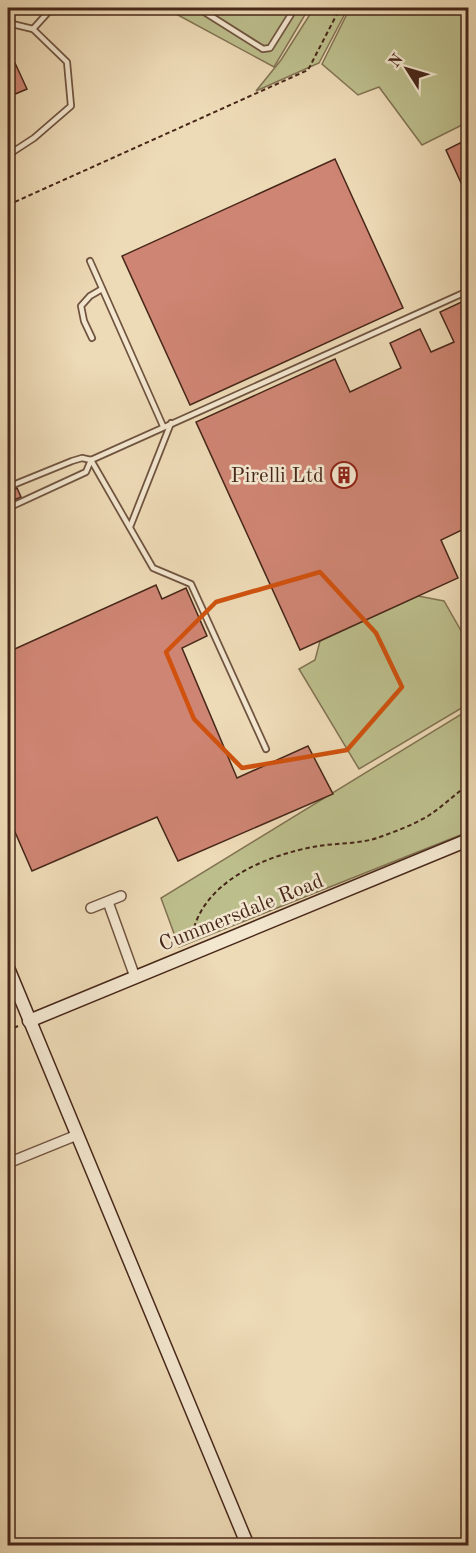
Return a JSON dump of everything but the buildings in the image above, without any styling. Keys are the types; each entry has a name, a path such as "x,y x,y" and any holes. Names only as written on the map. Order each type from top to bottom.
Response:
{"main road":[{"name":"Cummersdale Road","path":"29,1022 468,840"},
{"path":"8,968 248,1545"}],"street":[{"path":"91,908 121,896"},
{"path":"108,902 135,977"},
{"path":"8,1163 77,1135"}],"lane":[{"path":"33,29 52,8"},
{"path":"198,8 263,49 270,48 295,8"},
{"path":"8,23 33,29 67,62 71,106 34,138 8,155"},
{"path":"90,261 163,426"},
{"path":"92,338 84,321 81,306 90,296 102,289"},
{"path":"8,487 72,461 82,458 92,460 163,426 468,291"},
{"path":"130,527 171,423"},
{"path":"92,460 153,568 191,584 266,749"},
{"path":"8,508 86,472 92,460"},
{"path":"465,608 468,615"}],"path":[{"path":"8,206 308,70 340,8"},
{"path":"192,954 190,940 195,924 214,895 234,876 273,857 297,850 376,838 428,815 468,785"}],"highlighted area":[{"path":"320,572 376,633 402,687 347,750 242,768 194,719 166,652 216,602"}],"green space":[{"path":"165,8 309,8 274,67"},
{"path":"314,8 348,8 319,63 256,91 281,60"},
{"path":"350,8 468,8 468,122 422,145 379,87 358,95 322,64"},
{"path":"418,596 444,601 468,643 468,687 465,706 359,769 299,669 315,660 320,641"},
{"path":"468,710 468,832 179,947 161,898"}],"place":[{"name":"Pirelli Ltd","path":"344,475"}]}
